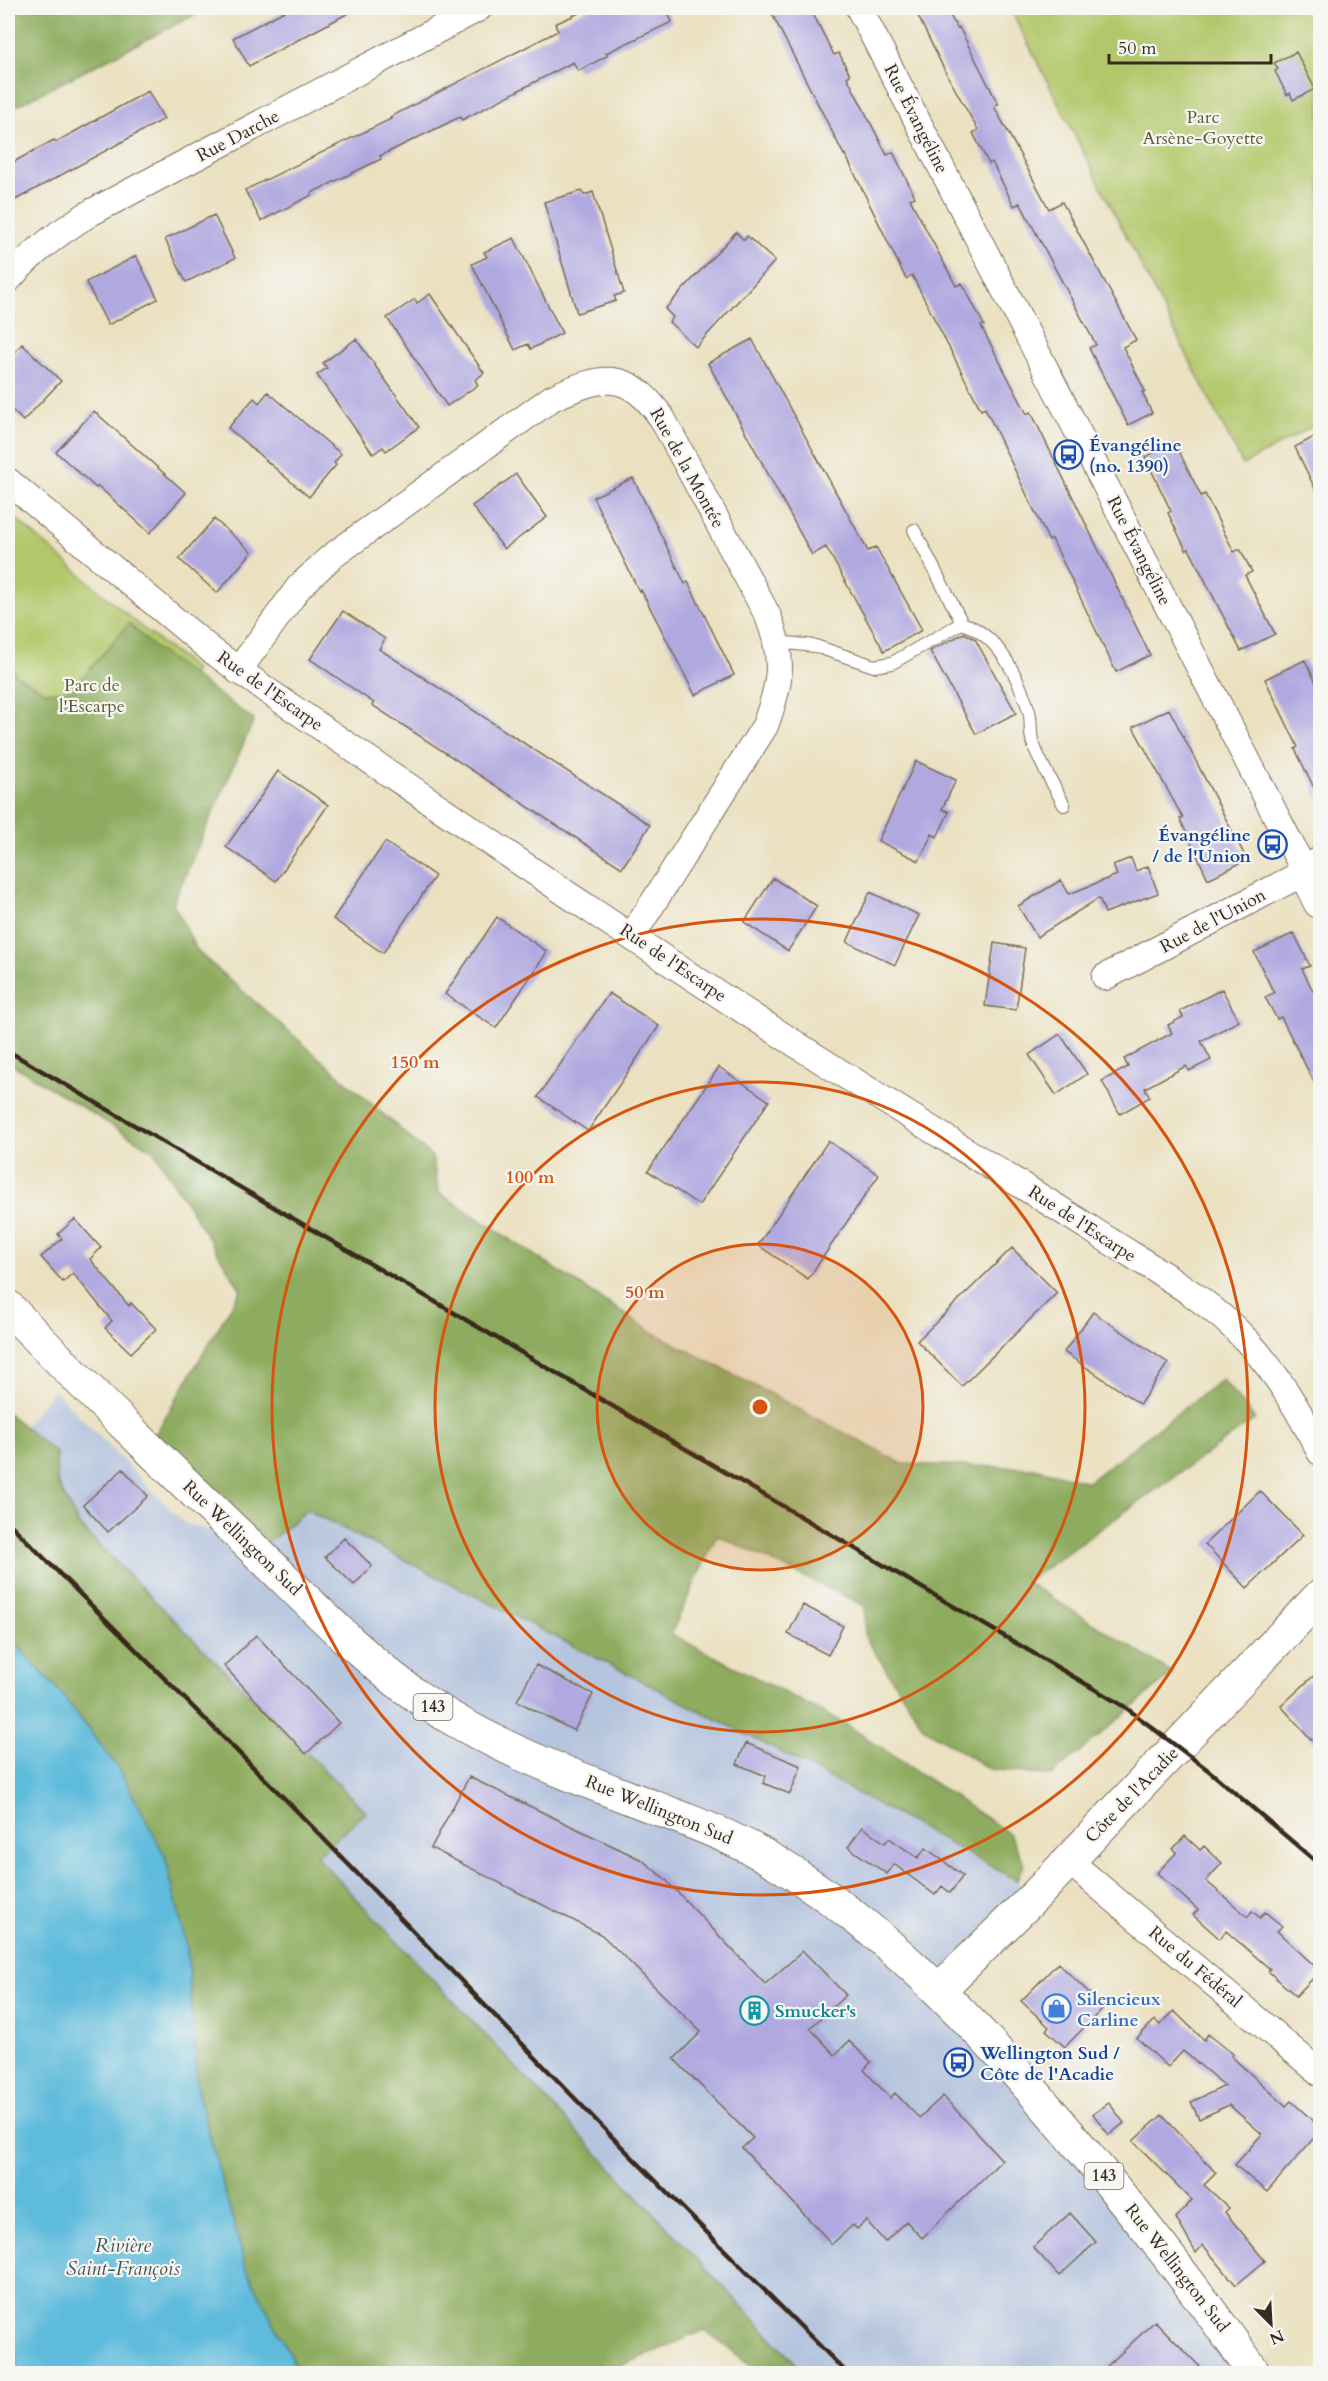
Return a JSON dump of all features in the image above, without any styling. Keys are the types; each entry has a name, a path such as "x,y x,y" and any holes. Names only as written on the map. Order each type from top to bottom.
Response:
{"main road":[{"name":"Rue Évangéline","path":"1312,868 1320,902"},
{"name":"Rue Wellington Sud","path":"8,1307 72,1374 155,1455 351,1643 389,1676 443,1713 493,1740 746,1846 777,1863 874,1932 939,1990 1029,2086 1119,2194 1256,2373"},
{"name":"Côte de l'Acadie","path":"939,1990 972,1960 1069,1861 1320,1596"}],"street":[{"name":"Rue Darche","path":"8,280 24,262 58,232 92,212 479,8"},
{"name":"Rue Évangéline","path":"859,8 1312,868"},
{"name":"Rue de la Montée","path":"238,671 299,587 331,557 552,398 584,384 608,381 632,386 649,401 662,418 768,616 777,642 780,672 774,701 765,726 632,936"},
{"name":"Rue de l'Escarpe","path":"8,481 238,671 776,1032 982,1159 1182,1288 1228,1322 1250,1344 1277,1381 1311,1433 1320,1452"},
{"name":"Rue de l'Union","path":"1105,977 1312,868"},
{"name":"Rue du Fédéral","path":"1069,1861 1320,2073"}],"lane":[{"path":"914,530 962,623 974,627 989,638 1012,671 1029,713 1032,742 1064,805"},
{"path":"777,642 815,646 874,666 892,663 962,623"}],"shaded area":[{"path":"54,1390 184,1523 264,1546 307,1510 804,1764 1037,1894 939,1990 1255,2373 805,2373 8,1529 8,1446"}],"green space":[{"path":"8,8 208,8 8,110"},
{"name":"Parc Arsène-Goyette","path":"1010,8 1320,8 1320,422 1243,465"},
{"name":"Parc de l'Escarpe","path":"8,512 140,626 195,669 78,933 8,885"},
{"path":"129,623 152,646 254,720 173,903 198,952 432,1157 439,1193 649,1330 903,1464 1034,1468 1088,1482 1222,1379 1255,1419 1026,1582 1173,1673 1051,1776 989,1769 924,1728 865,1637 865,1606 717,1535 671,1634 847,1725 1010,1834 1024,1865 1017,1881 804,1764 307,1510 264,1546 153,1438 241,1290 154,1151 8,1062 8,659 16,675 46,692 72,690"},
{"path":"8,1413 56,1453 57,1481 78,1524 366,1812 316,1856 805,2373 761,2373 705,2330 604,2373 299,2373 246,2268 198,2094 187,1948 165,1856 119,1769 60,1692 8,1636"}],"water":[{"name":"Rivière Saint-François","path":"8,1636 60,1692 119,1769 165,1856 187,1948 198,2094 246,2268 299,2373 19,2373 8,2318"}],"building":[{"path":"290,8 358,8 249,66 233,38"},
{"path":"590,8 666,8 672,22 606,53 607,56 578,71 573,62 462,120 460,117 380,156 381,159 311,193 312,195 261,221 245,190 391,119 390,117 558,31 555,24"},
{"path":"769,8 810,8 834,55 839,53 850,75 847,77 887,155 893,152 915,197 910,199 956,286 962,283 984,325 981,326 1027,414 1031,412 1150,655 1116,672 985,408 981,410 912,275 906,279 845,154"},
{"path":"914,8 946,8 957,28 959,27 998,104 994,106 1049,209 1062,202 1136,340 1123,347 1145,391 1142,392 1152,413 1128,425 1089,348 1096,345 1020,203 1014,206 992,162 989,164 973,133 978,130 946,73"},
{"path":"1296,52 1315,89 1293,100 1290,93 1287,95 1275,71 1278,69 1274,63"},
{"path":"148,91 164,119 8,204 8,165 54,140 56,142"},
{"path":"582,191 584,195 593,192 624,293 614,296 616,301 577,313 544,202"},
{"path":"214,215 235,258 186,282 165,239"},
{"path":"736,232 744,240 747,236 775,261 696,347 669,322 673,317 665,309"},
{"path":"514,238 562,333 531,349 528,344 515,350 472,264 487,257 484,252"},
{"path":"136,256 158,299 108,325 86,282"},
{"path":"430,294 484,373 475,380 478,385 447,406 387,318 415,299 417,303"},
{"path":"356,339 419,427 386,451 383,447 373,454 317,375 327,368 323,363"},
{"path":"752,339 868,551 876,547 922,630 884,651 826,547 812,555 708,363"},
{"path":"22,344 61,381 23,421 8,406 8,360"},
{"path":"268,392 341,454 334,463 336,465 309,497 228,428 254,398 259,403"},
{"path":"94,411 186,493 150,533 56,452"},
{"path":"1320,434 1320,499 1295,447"},
{"path":"1175,443 1201,496 1205,494 1234,552 1240,549 1252,572 1245,575 1275,634 1241,651 1189,549 1186,550 1168,513 1171,511 1145,457"},
{"path":"516,474 547,517 504,549 472,506"},
{"path":"633,478 685,584 688,582 734,675 695,695 641,590 639,591 593,497"},
{"path":"214,519 252,552 217,593 179,559"},
{"path":"343,611 385,639 379,649 650,825 622,868 372,705 374,703 310,659"},
{"path":"964,633 975,639 1016,713 976,734 930,651"},
{"path":"1305,660 1320,691 1320,800 1295,749 1298,747 1265,679"},
{"path":"1169,709 1247,860 1208,879 1180,819 1183,818 1133,727"},
{"path":"916,761 956,780 942,809 949,812 937,837 932,834 919,861 878,841"},
{"path":"278,771 328,805 276,881 226,847"},
{"path":"385,842 435,876 383,953 333,919"},
{"path":"1131,858 1136,871 1148,866 1158,893 1105,913 1099,898 1037,937 1018,906 1061,880 1069,894 1117,875 1113,865"},
{"path":"773,878 817,906 788,951 744,922"},
{"path":"870,892 919,915 895,965 847,942"},
{"path":"497,917 547,952 496,1028 445,994"},
{"path":"1294,933 1310,966 1302,969 1320,1005 1320,1094 1281,1017 1277,1019 1265,997 1274,993 1254,952"},
{"path":"994,943 1025,948 1016,1010 985,1006"},
{"path":"1222,989 1239,1021 1201,1041 1211,1060 1189,1071 1186,1066 1145,1088 1150,1097 1120,1114 1102,1081 1128,1067 1124,1059 1172,1033 1168,1025 1183,1017 1180,1011"},
{"path":"609,993 659,1026 588,1131 538,1097"},
{"path":"1060,1034 1087,1074 1056,1095 1029,1055"},
{"path":"719,1067 769,1101 699,1205 648,1171"},
{"path":"828,1141 879,1175 808,1279 758,1245"},
{"path":"75,1219 101,1248 90,1259 129,1306 131,1303 156,1329 131,1353 105,1328 112,1321 73,1273 63,1282 41,1257 62,1239 58,1234"},
{"path":"1012,1248 1057,1293 962,1386 917,1341"},
{"path":"1093,1312 1168,1363 1140,1404 1064,1352"},
{"path":"123,1469 148,1496 108,1532 83,1505"},
{"path":"1260,1491 1303,1535 1247,1588 1205,1544"},
{"path":"344,1538 372,1566 354,1585 325,1557"},
{"path":"803,1605 843,1626 828,1655 788,1634"},
{"path":"256,1635 339,1723 306,1754 224,1666"},
{"path":"536,1665 593,1694 574,1731 517,1701"},
{"path":"1320,1670 1320,1749 1281,1706"},
{"path":"746,1743 801,1766 790,1794 763,1783 766,1776 737,1764"},
{"name":"Smucker's","path":"469,1777 642,1860 665,1879 765,1984 803,1951 846,1995 810,2028 835,2055 849,2041 871,2062 864,2070 890,2098 895,2093 919,2118 943,2096 1002,2160 922,2238 906,2221 885,2242 866,2220 857,2229 853,2225 832,2244 742,2148 753,2138 674,2059 701,2032 602,1935 431,1848"},
{"path":"862,1827 885,1843 889,1838 918,1858 926,1848 963,1876 950,1893 942,1886 935,1895 894,1864 887,1874 848,1847"},
{"path":"1185,1836 1200,1850 1204,1846 1222,1863 1206,1881 1248,1917 1252,1911 1260,1918 1265,1912 1282,1926 1277,1931 1320,1971 1296,1996 1268,1971 1270,1969 1226,1931 1220,1939 1193,1915 1198,1910 1157,1873 1177,1852 1173,1849"},
{"path":"1058,1963 1104,2007 1065,2047 1046,2030 1049,2027 1021,2001"},
{"path":"1174,2011 1204,2040 1208,2034 1233,2054 1231,2056 1286,2106 1291,2101 1320,2127 1320,2131 1267,2192 1235,2165 1262,2134 1229,2105 1199,2119 1191,2102 1225,2086 1183,2051 1168,2067 1137,2038 1155,2020 1160,2025"},
{"path":"1109,2103 1124,2123 1109,2135 1093,2114"},
{"path":"1162,2115 1216,2173 1204,2185 1229,2208 1225,2212 1265,2261 1236,2285 1203,2245 1196,2253 1176,2218 1192,2200 1133,2141"},
{"path":"1070,2213 1096,2242 1059,2276 1033,2247"},
{"path":"1155,2321 1206,2373 1100,2373"}],"railway":[{"path":"8,1051 1125,1707 1208,1770 1320,1865"},
{"path":"8,1522 290,1804 619,2144 848,2374"}],"place":[{"name":"Évangéline (no. 1390)","path":"1068,455"},
{"name":"Évangéline / de l'Union","path":"1272,845"},
{"name":"Silencieux Carline","path":"1056,2009"},
{"name":"Smucker's","path":"754,2011"},
{"name":"Wellington Sud / Côte de l'Acadie","path":"959,2063"}]}
